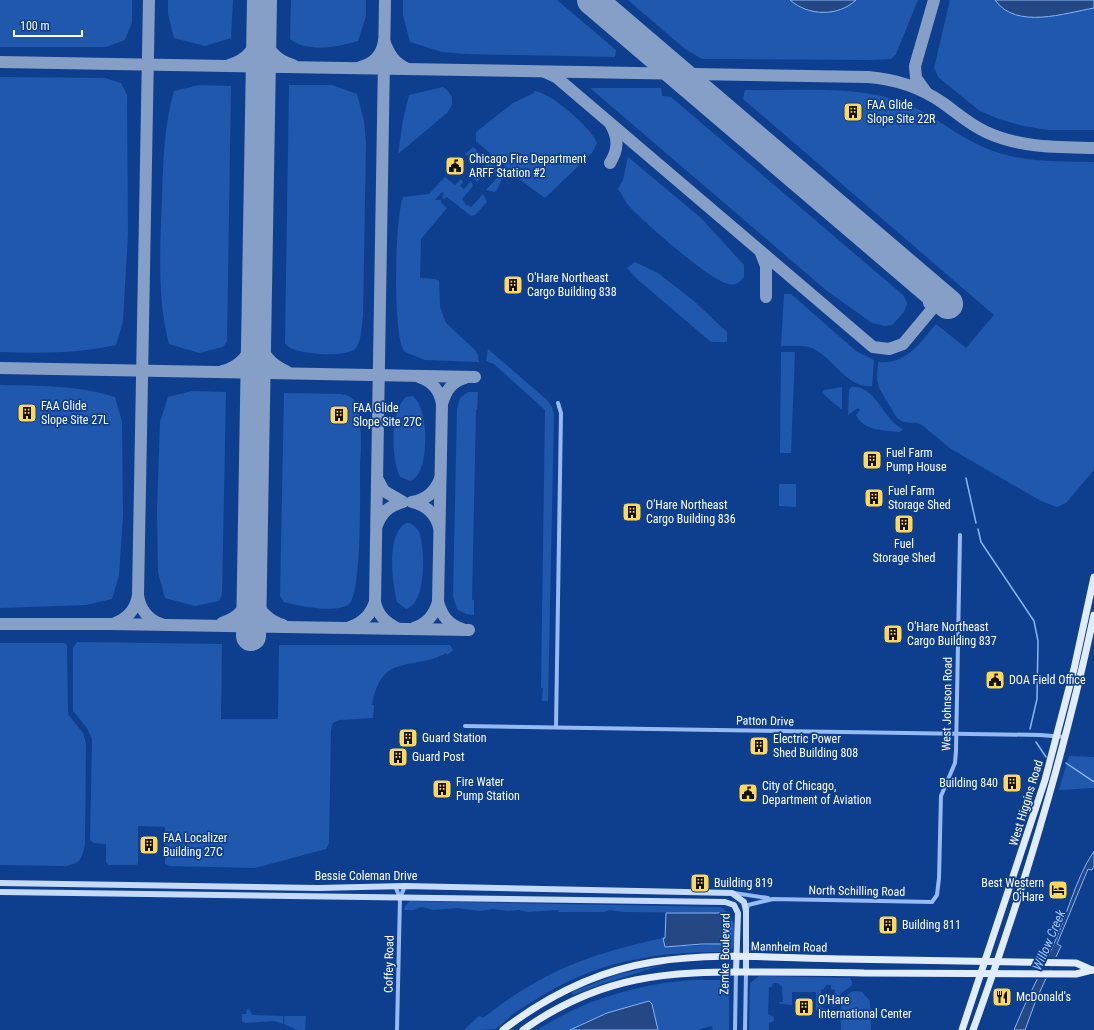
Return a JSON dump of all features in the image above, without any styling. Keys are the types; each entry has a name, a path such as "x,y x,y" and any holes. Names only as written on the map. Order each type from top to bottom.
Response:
{"main road":[{"name":"West Higgins Road","path":"962,1030 1030,830 1057,736 1094,577"},
{"name":"West Higgins Road","path":"973,1030 997,962 1046,806 1065,737 1094,615"},
{"name":"Mannheim Road","path":"503,1030 552,997 586,981 616,970 652,962 677,959 746,958 1076,963 1093,970"},
{"name":"Mannheim Road","path":"523,1030 557,1008 612,985 642,978 677,973 1076,974 1093,970"}],"street":[{"path":"556,727 561,413 558,403"},
{"name":"West Johnson Road","path":"937,895 941,796 955,763 957,734 960,535"},
{"name":"Patton Drive","path":"465,726 1065,737"},
{"name":"Bessie Coleman Drive","path":"0,883 318,888 404,886 732,893"},
{"name":"Coffey Road","path":"395,886 400,898"},
{"name":"Coffey Road","path":"397,1030 400,898 404,886"},
{"path":"642,901 643,891"},
{"name":"Bessie Coleman Drive","path":"0,892 686,902"},
{"name":"North Schilling Road","path":"732,893 773,899 932,902 937,895"},
{"name":"Zemke Boulevard","path":"732,893 744,902 746,911 745,1030"},
{"name":"North Schilling Road","path":"746,911 748,905 751,903 773,899"},
{"name":"Zemke Boulevard","path":"686,902 725,902 734,905 738,913 735,1030"}],"shaded area":[{"path":"0,0 132,0 132,22 125,40 106,47 0,47"},
{"path":"168,0 233,0 231,38 205,46 174,38 168,14"},
{"path":"291,0 366,0 366,16 358,41 323,48 305,46 290,39"},
{"path":"403,0 557,0 616,50 615,57 466,54 442,52 410,42 403,15"},
{"path":"628,0 918,0 896,54 891,59 869,60 702,59 685,49"},
{"path":"790,0 856,0 849,6 832,12 814,12 797,5"},
{"path":"950,0 1094,0 1094,130 1049,130 1023,126 999,119 980,111 939,78 934,68"},
{"path":"995,0 1094,0 1094,8 1055,16 1028,17 1015,15 1004,9"},
{"path":"0,77 105,78 121,83 127,95 128,234 123,321 116,345 87,350 44,353 0,352"},
{"path":"199,85 231,86 227,341 223,347 199,353 169,344 165,327 161,291 160,254 166,131 174,91"},
{"path":"289,85 332,85 357,94 364,121 366,143 363,316 361,334 357,346 349,352 341,354 307,353 289,347 285,343"},
{"path":"443,87 452,97 452,105 447,113 398,154 403,120 409,95"},
{"path":"590,88 661,88 662,96 671,97 903,295 907,303 904,312 892,325 885,326 872,323 827,291"},
{"path":"745,90 820,90 858,92 876,95 905,103 981,146 1008,156 1036,160 1094,162 1094,470 1066,503 1057,507 1041,501 951,449 922,425 903,422 897,418 879,388 877,379 878,362 897,360 912,351 936,324 966,348 994,315 743,99"},
{"path":"534,91 550,97 569,111 587,128 597,143 592,153 545,198 523,182 476,141 476,132 513,103 534,93"},
{"path":"473,147 481,154 475,163 465,154"},
{"path":"628,157 701,218 744,265 744,277 739,282 736,284 729,284 693,263 663,238 628,205 618,189 623,180"},
{"path":"486,158 496,164 501,172 500,182 495,192 486,190 498,177 489,169 478,181 473,179 486,164 482,161"},
{"path":"445,177 455,185 461,179 463,182 460,186 464,189 471,181 473,186 462,199 467,206 468,205 471,207 483,194 487,202 475,215 471,216 447,197 444,199 442,198 444,193 442,192 435,200 441,200 441,203 447,208 421,239 420,278 435,279 439,281 440,307 446,323 475,350 478,355 479,362 425,360 405,352 401,342 398,325 396,277 398,228 403,197 429,194"},
{"path":"635,262 658,273 695,302 727,332 727,342 711,342 637,279 627,268"},
{"path":"784,294 791,294 856,351 874,360 872,386 863,386 855,383 840,372 820,352 812,348 801,346 781,346"},
{"path":"488,349 547,400 552,407 554,415 548,701 542,701 543,688 541,688 545,410 494,364 486,361"},
{"path":"781,352 795,352 791,453 780,453"},
{"path":"0,385 72,388 115,397 122,422 123,515 119,575 112,599 86,605 0,608"},
{"path":"842,387 842,410 822,393 824,390"},
{"path":"851,387 860,388 867,391 890,419 903,429 900,432 875,429 864,425 856,415 860,410 858,408 848,415 849,390"},
{"path":"192,391 226,392 222,595 219,601 195,606 165,598 158,572 157,510 160,422 168,397"},
{"path":"468,392 478,392 476,410 472,600 474,600 474,615 466,614 457,609 453,596 457,409 460,398"},
{"path":"284,393 341,394 347,395 354,400 357,405 361,442 358,561 353,596 349,604 343,607 327,609 308,607 284,602 280,596"},
{"path":"412,396 418,402 422,413 425,426 425,440 424,455 421,467 417,476 410,481 400,477 397,469 394,435 397,412 401,403 406,397"},
{"path":"779,484 796,484 796,507 779,506"},
{"path":"406,523 410,523 419,532 422,550 423,574 418,597 413,605 406,609 397,602 393,583 392,560 395,537"},
{"path":"77,642 222,644 221,719 278,719 279,645 450,645 453,650 447,655 446,653 422,662 400,666 391,670 383,677 377,688 372,705 374,705 373,718 340,720 333,723 331,730 329,843 326,849 255,868 170,866 165,864 165,827 138,826 138,863 136,865 108,865 106,862 106,844 94,843 90,840 92,739 87,728 73,711 73,648"},
{"path":"0,643 64,643 67,645 68,714 83,733 86,743 85,844 80,860 70,865 0,865"},
{"path":"1069,756 1094,757 1094,788 1059,790"},
{"path":"1094,851 1094,866 1092,870 1088,869 1057,944 1061,946 1036,1000 1025,1030 1014,1030 1057,938 1081,875"},
{"path":"410,901 719,907 725,910 733,921 735,935 732,948 729,952 667,954 607,966 555,988 516,1012 495,1029 464,1030 479,1016 483,1018 526,988 568,966 589,958 636,944 663,938 665,947 730,944 731,921 721,913 623,912 610,910 604,912 559,912 557,910 528,912 519,910 507,911 493,909 479,911 458,908 433,910 422,907 414,910 404,910 405,906"},
{"path":"666,913 721,913 731,921 730,944 702,944 665,947 663,938 665,938"},
{"path":"666,964 602,984 573,995 571,992 619,974"},
{"path":"759,976 850,978 852,985 840,994 837,1005 833,1007 831,1006 834,1004 835,990 831,989 831,985 826,985 824,989 821,990 821,1007 825,1009 824,1013 816,1010 816,992 792,992 792,1005 780,1004 779,1002 783,1002 782,987 778,983 773,983 772,987 769,987 768,1014 774,1017 774,1021 769,1023 769,1030 749,1030 750,983"},
{"path":"692,980 727,980 729,994 729,1030 713,1030 712,1026 696,1030 537,1030 573,1010 612,995 651,985"},
{"path":"855,991 862,992 870,1001 871,1030 841,1030 841,1007 843,1001 849,993"},
{"path":"649,1001 652,1004 658,1030 570,1030 607,1013"},
{"path":"247,1009 250,1010 251,1014 253,1015 283,1016 283,1024 274,1021 245,1023 242,1021 242,1014 246,1014"},
{"path":"284,1016 306,1016 305,1030 297,1030 284,1024"}],"pier":[{"path":"1045,957 1057,957 1046,979 1033,979"}],"waterway":[{"path":"966,478 976,523"},
{"path":"978,529 981,542 1034,621 1038,641 1037,699 1030,729"},
{"path":"1036,742 1046,757"},
{"path":"1066,763 1094,782"}],"taxiway":[{"path":"138,595 149,0"},
{"path":"385,0 375,602 378,611 383,618 397,628"},
{"path":"926,92 916,78 915,66 934,0"},
{"path":"261,29 265,42 272,52 281,60 293,65"},
{"path":"229,65 241,60 250,52 257,42 261,29"},
{"path":"360,67 369,64 379,55 384,41 393,58 403,67 408,69"},
{"path":"0,62 868,77 898,82 925,92 943,103 974,126 999,137 1039,146 1094,148"},
{"path":"545,72 556,77 873,347 889,349 903,344 933,308 936,299 933,291"},
{"path":"610,163 616,149 614,130 611,125"},
{"path":"761,253 766,266 766,297"},
{"path":"922,281 928,293 929,303"},
{"path":"222,371 240,363 251,348 256,336 267,357 275,365 286,371"},
{"path":"0,368 475,377"},
{"path":"419,377 428,381 435,387 442,404 445,395 450,388 456,382 465,378"},
{"path":"438,602 442,404"},
{"path":"377,478 384,491 403,502 394,505 387,510 381,516 377,525"},
{"path":"439,527 429,510 422,505 412,502 429,495 440,479"},
{"path":"222,623 228,621 241,612 251,593 263,613 267,617 283,625"},
{"path":"115,623 131,612 138,595 140,605 145,613 161,624"},
{"path":"350,627 366,618 375,602"},
{"path":"414,628 423,624 430,618 435,611 438,602 446,619 453,625 462,629"},
{"path":"0,624 110,624 469,630"}],"runway":[{"path":"251,636 262,0"},
{"path":"592,0 948,304"}],"place":[{"name":"FAA Glide Slope Site 22R","path":"853,112"},
{"name":"Chicago Fire Department ARFF Station #2","path":"455,166"},
{"name":"O'Hare Northeast Cargo Building 838","path":"513,285"},
{"name":"FAA Glide Slope Site 27L","path":"27,413"},
{"name":"FAA Glide Slope Site 27C","path":"339,415"},
{"name":"Fuel Farm Pump House","path":"872,460"},
{"name":"Fuel Farm Storage Shed","path":"874,498"},
{"name":"O'Hare Northeast Cargo Building 836","path":"632,512"},
{"name":"Fuel Storage Shed","path":"904,524"},
{"name":"O'Hare Northeast Cargo Building 837","path":"893,634"},
{"name":"DOA Field Office","path":"995,680"},
{"name":"Guard Station","path":"408,738"},
{"name":"Electric Power Shed Building 808","path":"759,746"},
{"name":"Guard Post","path":"398,757"},
{"name":"Building 840","path":"1012,783"},
{"name":"Fire Water Pump Station","path":"442,789"},
{"name":"City of Chicago, Department of Aviation","path":"748,793"},
{"name":"FAA Localizer Building 27C","path":"149,845"},
{"name":"Building 819","path":"700,883"},
{"name":"Best Western O'Hare","path":"1058,890"},
{"name":"Building 811","path":"888,925"},
{"name":"McDonald's","path":"1002,997"},
{"name":"O'Hare International Center","path":"804,1007"}],"water label":[{"name":"Willow Creek","path":"1049,940"}]}
